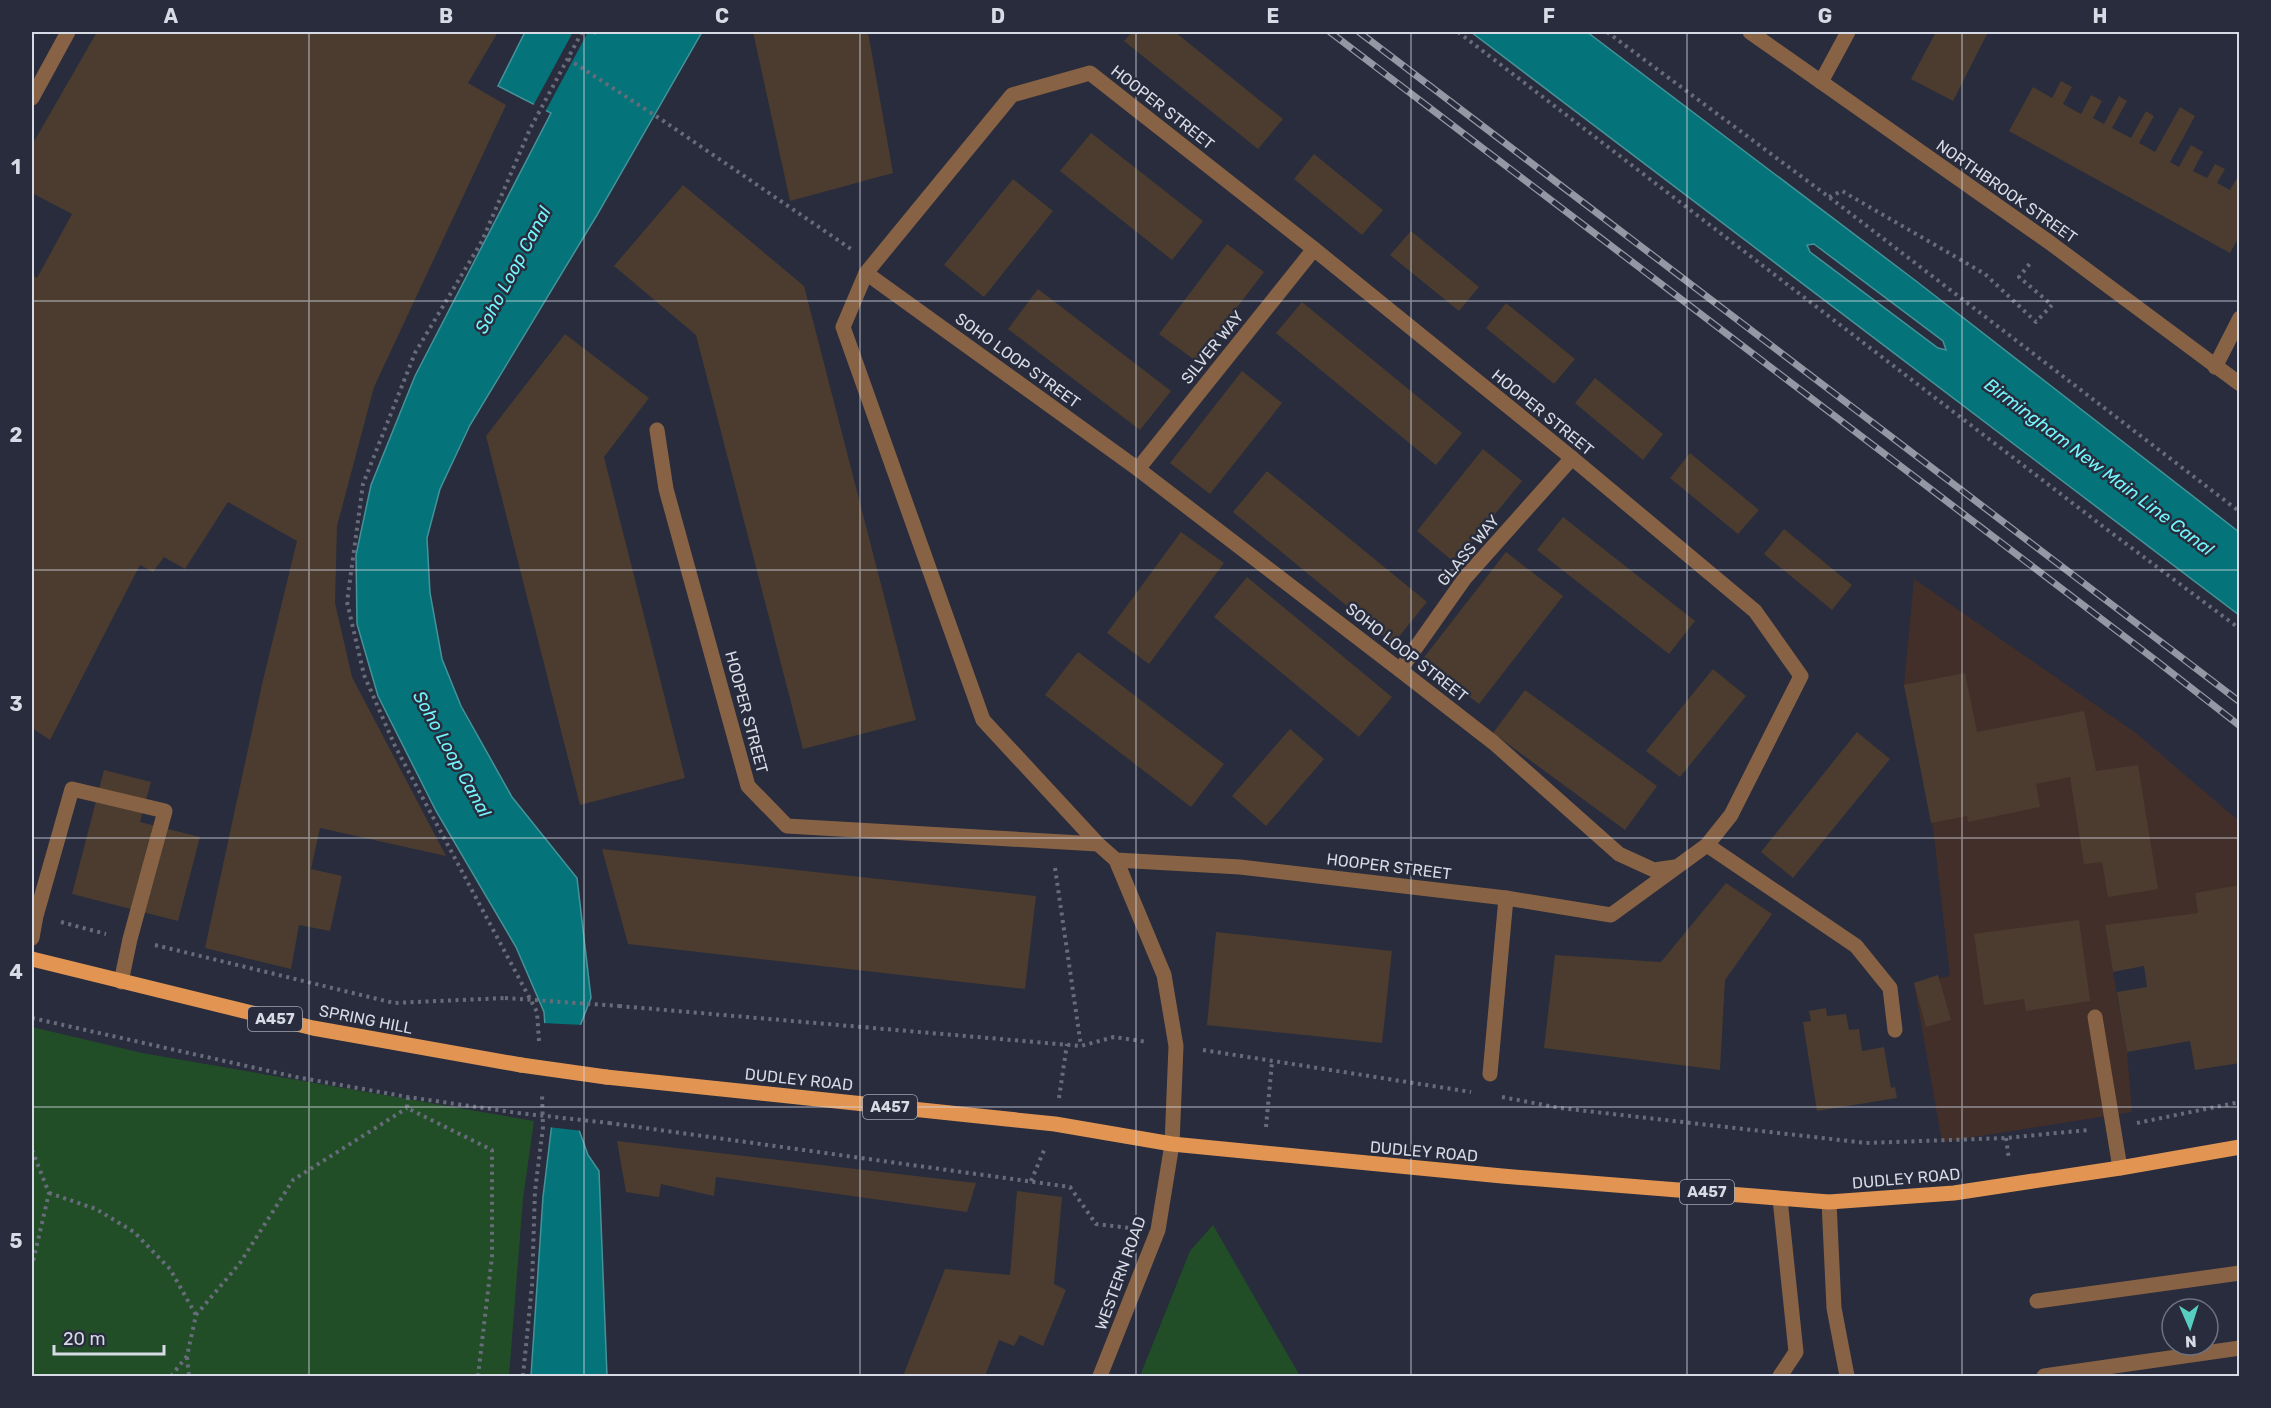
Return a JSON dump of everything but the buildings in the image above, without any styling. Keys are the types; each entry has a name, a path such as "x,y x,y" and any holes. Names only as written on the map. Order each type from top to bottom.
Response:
{"main road":[{"name":"SPRING HILL","path":"32,959 314,1028 521,1065 606,1077"},
{"name":"DUDLEY ROAD","path":"606,1077 1055,1124 1172,1144 1264,1154 1829,1202 1954,1193 2240,1147"}],"street":[{"path":"32,98 68,32"},
{"name":"NORTHBROOK STREET","path":"1750,32 2049,242 2240,384"},
{"path":"1821,82 1848,32"},
{"name":"HOOPER STREET","path":"870,269 1012,95 1090,73 1314,249 1572,458 1755,611 1802,676 1731,816 1707,845 1611,915 1506,898 1240,867 1116,860"},
{"name":"SILVER WAY","path":"1138,469 1314,249"},
{"path":"870,269 843,327 983,720 1098,844 1116,860"},
{"name":"SOHO LOOP STREET","path":"870,269 1138,469 1494,743 1619,854 1654,870 1680,866"},
{"path":"2215,367 2240,318"},
{"name":"HOOPER STREET","path":"657,430 666,489 748,786 787,826 1098,844"},
{"name":"GLASS WAY","path":"1400,670 1465,578 1572,458"},
{"path":"32,938 36,916 72,789 165,811 130,939 121,982"},
{"path":"1707,845 1856,946 1890,988 1895,1030"},
{"name":"WESTERN ROAD","path":"1100,1377 1158,1230 1172,1144 1176,1046 1164,975 1116,860"},
{"path":"1490,1074 1506,898"},
{"path":"2095,1017 2120,1168"},
{"path":"1780,1199 1796,1352 1780,1377"},
{"path":"1829,1202 1834,1308 1847,1377"},
{"path":"2037,1301 2240,1273"},
{"path":"2044,1377 2239,1348"}],"path":[{"path":"539,1047 537,1012 395,746 368,685 347,602 363,484 415,353 482,241 530,129 582,32"},
{"path":"1458,32 2095,521 2240,628"},
{"path":"1607,32 1829,197 2240,512"},
{"path":"568,58 662,120 870,269"},
{"path":"1829,197 1842,191 1985,274 2036,322 2052,305 2019,277 2049,242"},
{"path":"1051,841 1081,1046"},
{"path":"36,916 394,1003 505,998 1081,1046 1114,1037 1481,1094"},
{"path":"32,1018 285,1075 408,1098 1070,1187 1096,1224 1158,1230"},
{"path":"1264,1154 1272,1062"},
{"path":"523,1377 532,1286 535,1191 543,1127 541,1081"},
{"path":"1492,1095 1560,1108 1866,1143 2006,1138 2113,1127 2240,1102"},
{"path":"407,1108 408,1098"},
{"path":"189,1377 187,1356 196,1315 240,1263 292,1180 407,1108"},
{"path":"407,1108 492,1150 492,1257 478,1377"},
{"path":"32,1150 50,1193 32,1266"},
{"path":"50,1193 96,1209 134,1232 170,1269 196,1315"},
{"path":"171,1377 187,1356"}],"shaded area":[{"path":"1914,579 2136,733 2239,821 2239,888 2195,893 2198,913 2105,926 2127,1052 2132,1112 1942,1142 1914,983 1950,976 1933,828 1904,685"},
{"path":"32,1027 142,1053 534,1121 523,1199 509,1376 32,1376"},
{"path":"1213,1225 1300,1376 1140,1376 1190,1251"}],"water":[{"name":"Soho Loop Canal","path":"525,32 589,32 595,34 597,32 702,32 597,215 470,425 440,489 427,538 430,593 442,659 461,706 512,797 577,878 591,998 580,1026 579,1130 588,1155 599,1171 607,1376 531,1376 543,1197 552,1123 544,1012 516,947 436,811 378,696 357,624 356,555 371,485 415,376 551,113 498,86"},
{"name":"Birmingham New Main Line Canal","path":"1471,32 1587,32 1916,281 2239,532 2239,615","holes":["1814,244 1943,341 1946,350 1938,348 1810,252 1807,245"]}],"pier":[{"path":"573,32 588,32 545,112 533,106"},
{"path":"542,1023 583,1025 583,1131 548,1127"}],"railway":[{"path":"1330,32 2240,726"},
{"path":"1359,32 2240,702"}]}
